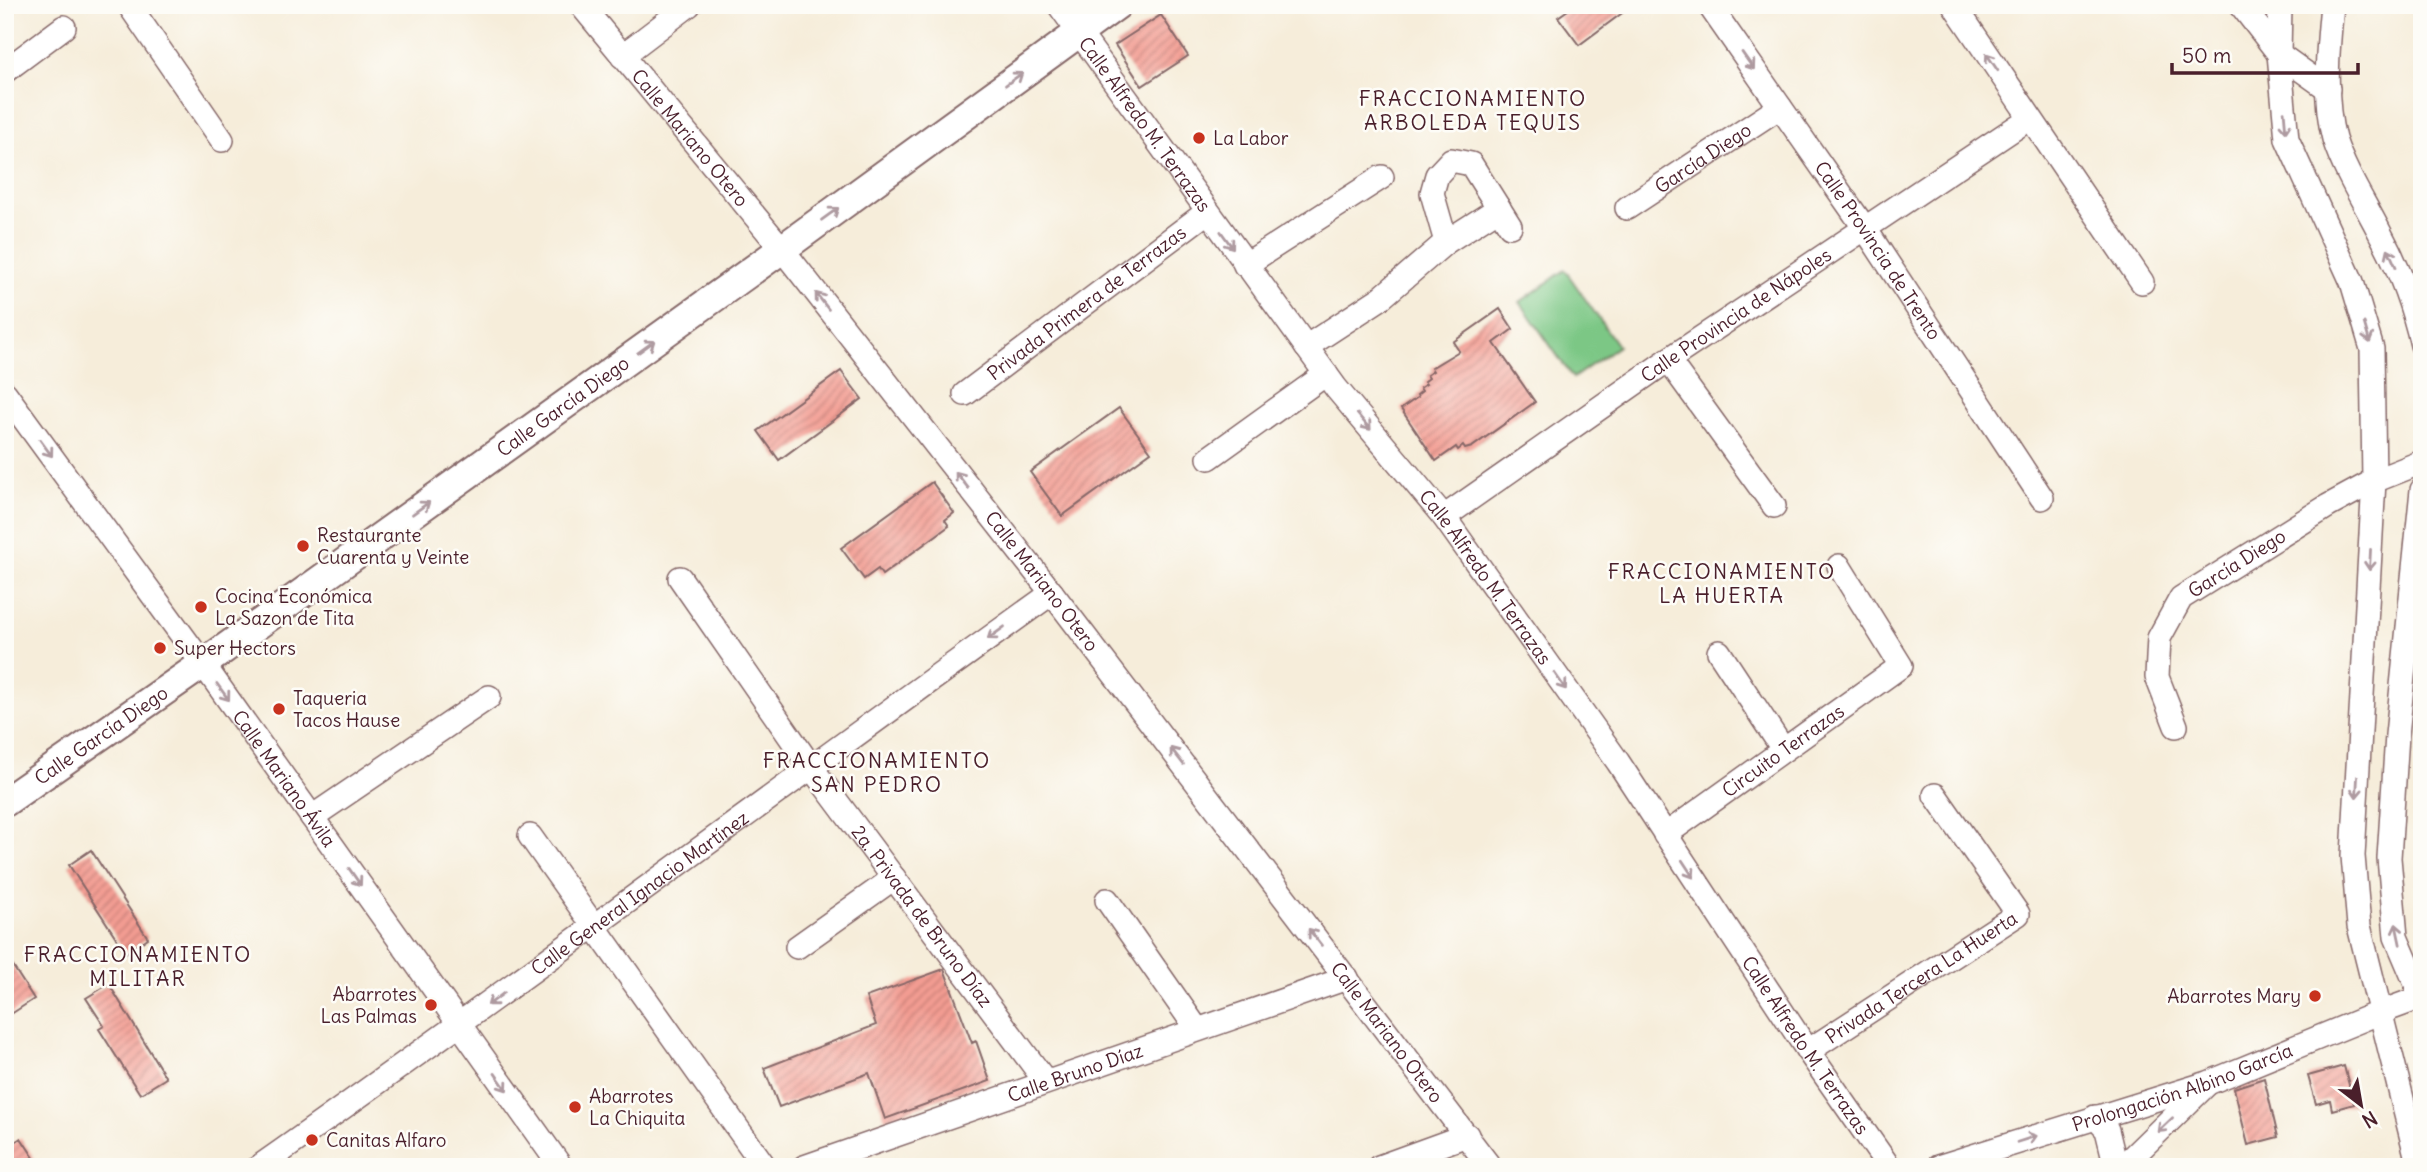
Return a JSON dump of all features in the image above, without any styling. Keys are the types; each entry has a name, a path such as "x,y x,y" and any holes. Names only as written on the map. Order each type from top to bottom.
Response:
{"street":[{"path":"128,5 222,140"},
{"name":"Calle Mariano Otero","path":"581,5 782,249 1052,593 1490,1167"},
{"path":"622,56 689,5"},
{"name":"Calle Alfredo M. Terrazas","path":"1059,5 1326,374 1444,517 1618,762 1808,1051 1889,1167"},
{"name":"Calle García Diego","path":"5,802 203,664 1117,5"},
{"name":"Calle Provincia de Trento","path":"1709,5 1864,227 2042,498"},
{"path":"1954,5 2142,282"},
{"path":"2241,5 2279,54 2328,89"},
{"path":"2280,5 2279,54 2287,139 2352,282 2372,349 2374,481 2353,856 2359,926 2419,1167"},
{"path":"2332,5 2328,89 2334,137 2354,188 2382,235 2413,306 2422,345"},
{"path":"5,71 64,27"},
{"name":"García Diego","path":"1627,208 1780,107"},
{"name":"Calle Provincia de Nápoles","path":"1444,517 1668,360 2030,118"},
{"path":"1306,347 1381,298 1446,242 1504,217 1471,164 1451,160 1437,175 1432,193 1446,242"},
{"path":"1245,265 1382,177"},
{"name":"Privada Primera de Terrazas","path":"965,394 1207,212"},
{"path":"1668,360 1774,506"},
{"path":"1209,458 1326,374"},
{"name":"Calle Mariano Ávila","path":"5,393 313,817 561,1167"},
{"name":"García Diego","path":"2176,726 2157,677 2159,638 2181,598 2328,506 2374,481 2422,462"},
{"path":"2422,490 2397,735 2389,858 2396,937 2422,997"},
{"name":"Circuito Terrazas","path":"1665,835 1901,666 1839,566"},
{"name":"2a. Privada de Bruno Díaz","path":"680,578 811,766 1046,1082"},
{"name":"Calle General Ignacio Martínez","path":"260,1167 461,1025 811,766 1052,593"},
{"path":"1719,652 1783,748"},
{"path":"313,817 489,697"},
{"name":"Privada Tercera La Huerta","path":"1808,1051 2018,914 1935,795"},
{"path":"530,836 765,1167"},
{"path":"797,947 894,878"},
{"path":"1107,900 1197,1029"},
{"name":"Calle Bruno Díaz","path":"804,1167 1347,978"},
{"name":"Prolongación Albino García","path":"1938,1167 2208,1083 2422,997"},
{"path":"2122,1167 2208,1083"},
{"path":"2095,1117 2107,1130 2116,1167"},
{"path":"1379,1167 1467,1135"}],"green space":[{"path":"1565,270 1618,346 1573,378 1520,302"}],"building":[{"path":"1575,5 1633,5 1579,45 1558,17"},
{"path":"1161,15 1188,56 1142,86 1115,45"},
{"path":"1500,309 1513,329 1494,343 1535,402 1472,447 1465,449 1463,446 1458,450 1456,447 1436,461 1401,409 1418,397 1422,391 1420,388 1429,378 1427,375 1433,371 1431,368 1459,351 1453,342"},
{"path":"841,371 862,399 779,460 758,431"},
{"path":"1119,408 1151,452 1062,516 1030,472"},
{"path":"932,482 954,513 945,520 949,526 882,575 878,569 864,579 841,548"},
{"path":"91,850 148,938 126,953 69,865"},
{"path":"5,954 34,999 5,1018"},
{"path":"944,969 972,1043 976,1041 990,1081 885,1119 869,1073 779,1107 764,1068 876,1025 866,997"},
{"path":"109,984 166,1078 140,1094 99,1029 104,1026 86,998"},
{"path":"2344,1066 2354,1104 2332,1110 2330,1100 2316,1104 2308,1076"},
{"path":"2264,1078 2278,1137 2248,1145 2234,1088"},
{"path":"21,1138 40,1167 5,1167 5,1149"}],"place":[{"name":"La Labor","path":"1199,138"},
{"name":"Restaurante Cuarenta y Veinte","path":"303,546"},
{"name":"Cocina Económica La Sazon de Tita","path":"201,607"},
{"name":"Super Hectors","path":"160,648"},
{"name":"Taqueria Tacos Hause","path":"279,709"},
{"name":"Abarrotes Mary","path":"2315,996"},
{"name":"Abarrotes Las Palmas","path":"431,1005"},
{"name":"Abarrotes La Chiquita","path":"575,1107"},
{"name":"Canitas Alfaro","path":"312,1140"}],"district":[{"name":"FRACCIONAMIENTO ARBOLEDA TEQUIS","path":"1473,111"},
{"name":"FRACCIONAMIENTO LA HUERTA","path":"1722,584"},
{"name":"FRACCIONAMIENTO SAN PEDRO","path":"877,773"},
{"name":"FRACCIONAMIENTO MILITAR","path":"138,967"}]}
